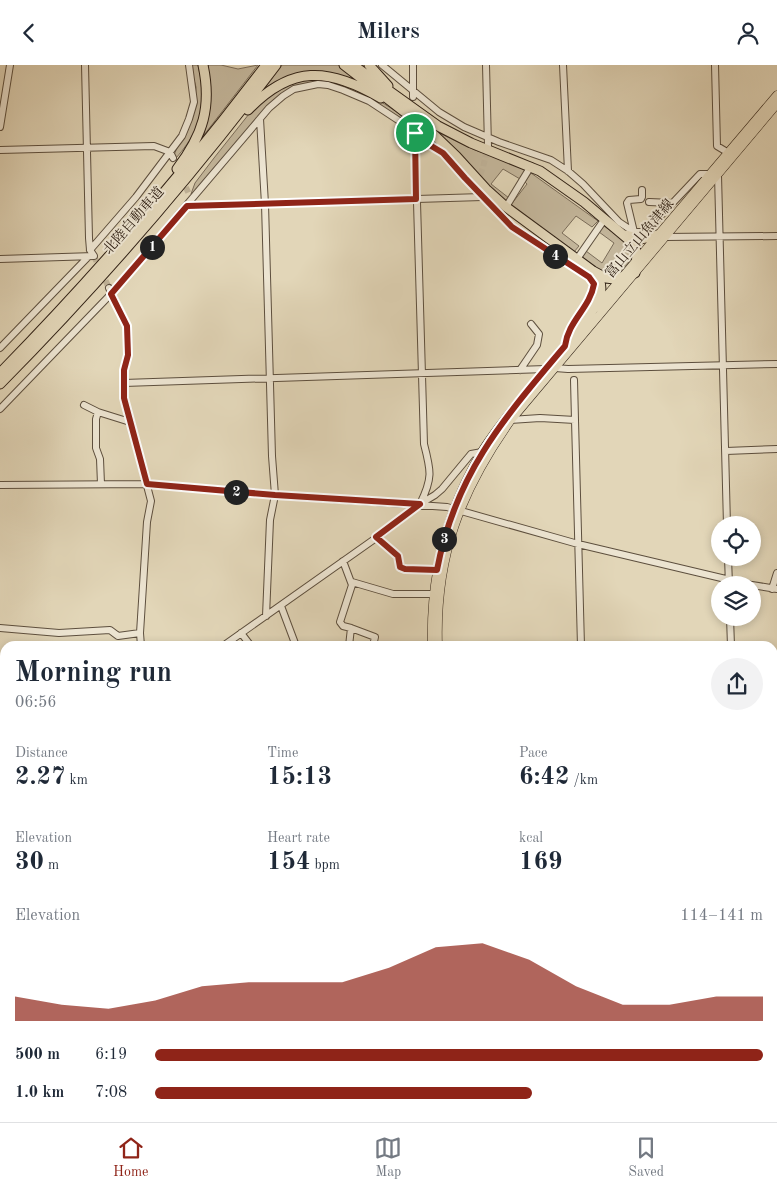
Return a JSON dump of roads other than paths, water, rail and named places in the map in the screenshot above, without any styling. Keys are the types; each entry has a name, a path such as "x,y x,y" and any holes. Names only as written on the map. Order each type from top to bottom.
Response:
{"highway":[{"path":"119,244 180,165 200,133 207,97 203,65"},
{"name":"北陸自動車道","path":"0,373 119,244 188,165 266,65"},
{"name":"北陸自動車道","path":"0,384 48,335 168,201 276,65"},
{"path":"344,65 414,113"},
{"path":"353,65 414,113"},
{"path":"168,201 268,90 286,80 315,75 334,78 364,89 414,113 460,138 531,166 550,177 623,234 636,248 635,273 610,279 593,271 506,207 486,189 445,145 414,113 368,65"},
{"path":"623,234 636,239 662,236"},
{"path":"587,319 600,298 602,291 600,281 593,271"}],"main road":[{"name":"富山立山魚津線","path":"714,174 727,152 777,95"},
{"name":"富山立山魚津線","path":"432,641 431,625 437,570 445,536 474,477 507,420 555,368 635,273 662,236 714,174 777,104"},
{"name":"富山立山魚津線","path":"438,641 439,596 449,542 468,476 482,452 546,369 623,276 662,236"}],"street":[{"path":"0,127 10,65"},
{"path":"85,65 89,253"},
{"path":"0,348 89,253 171,155 182,136 194,102 189,65"},
{"path":"382,65 414,94 464,127 551,160 568,171 583,183 619,222 634,232 643,232 650,227 700,174 714,174 723,365 727,516"},
{"path":"413,65 414,94"},
{"path":"486,65 488,145"},
{"path":"563,65 568,171"},
{"path":"715,65 717,146 727,152"},
{"path":"0,409 187,206 191,197 269,108 283,95 294,89 318,84 343,90 368,101 408,126 418,138 443,153 512,227 589,277 594,284 592,294 567,335 565,346"},
{"path":"260,119 265,204 275,495 270,520 266,616"},
{"path":"415,133 424,444 431,473 420,504"},
{"path":"0,150 154,146 171,155"},
{"path":"506,207 531,166"},
{"path":"634,232 627,203 629,200 641,199 642,190"},
{"path":"187,206 482,197"},
{"path":"649,202 672,203"},
{"path":"577,259 604,220"},
{"path":"662,236 718,238 777,236"},
{"path":"0,259 89,253"},
{"path":"110,291 127,326 128,355 124,370 124,398 151,501 147,522 141,641"},
{"path":"520,370 538,345 539,334 531,324"},
{"path":"555,368 777,363"},
{"path":"124,383 546,369"},
{"path":"574,380 581,641"},
{"path":"84,405 130,422"},
{"path":"98,411 96,419 96,448 100,459 101,484"},
{"path":"507,420 540,418 575,419"},
{"path":"726,451 777,449"},
{"path":"230,641 442,489 471,454 482,452"},
{"path":"0,485 147,484 275,495 420,504 457,509 578,544 711,577"},
{"path":"376,537 398,556 400,567 405,569 437,570"},
{"path":"343,561 352,585 340,622 342,626 375,637 374,641"},
{"path":"761,587 774,589 777,573"},
{"path":"352,581 393,594 434,594"},
{"path":"281,606 294,641"},
{"path":"730,626 731,641"},
{"path":"0,628 59,633 110,630 118,636 140,633"},
{"path":"350,641 351,628"},
{"path":"242,633 248,641"}],"tunnel":[{"path":"477,183 488,147"},
{"path":"182,179 189,194"},
{"path":"94,256 109,288"}]}
